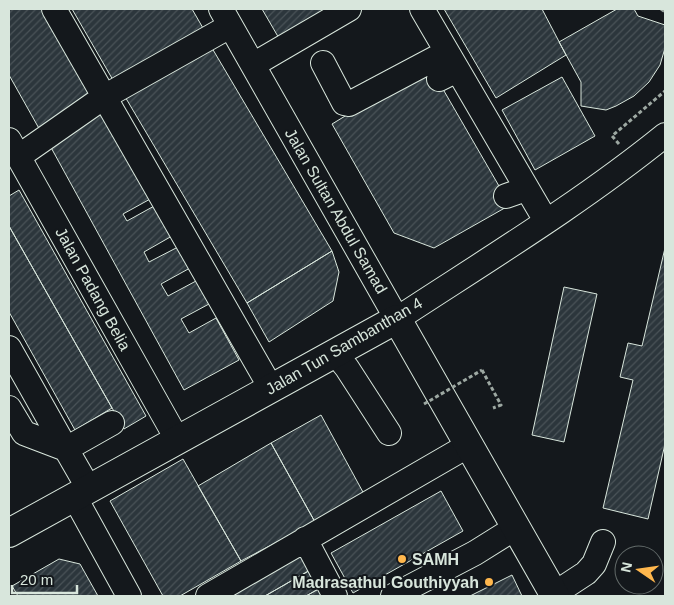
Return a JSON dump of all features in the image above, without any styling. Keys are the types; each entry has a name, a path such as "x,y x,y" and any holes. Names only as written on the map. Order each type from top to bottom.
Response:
{"main road":[{"name":"Jalan Tun Sambanthan 4","path":"9,533 397,319"},
{"name":"Jalan Sultan Abdul Samad","path":"397,319 555,595"}],"street":[{"path":"54,9 271,388"},
{"path":"253,65 349,9"},
{"path":"422,9 448,67 515,189 546,221"},
{"path":"14,148 104,97 225,17"},
{"name":"Jalan Sultan Abdul Samad","path":"225,17 397,319"},
{"path":"323,64 344,104 349,104 448,67"},
{"name":"Jalan Tun Sambanthan 4","path":"397,319 546,221 665,136"},
{"name":"Jalan Padang Belia","path":"14,148 177,439"},
{"path":"9,348 66,449 82,493 129,596"},
{"path":"335,353 347,368 389,433"},
{"path":"14,417 48,416"},
{"path":"14,417 24,433 66,449"},
{"path":"66,449 112,423"},
{"path":"208,596 469,445"},
{"path":"393,596 475,553 516,528"},
{"path":"305,540 335,596"},
{"path":"555,595 586,573 594,564 603,542"}],"path":[{"path":"661,9 665,12"},
{"path":"621,147 612,136 665,91"},
{"path":"424,404 482,370 501,405 493,408"}],"building":[{"path":"9,9 48,9 99,98 41,132 9,75"},
{"path":"72,9 192,9 207,35 117,87"},
{"path":"262,9 334,9 280,40"},
{"path":"444,9 542,9 566,55 496,98"},
{"path":"617,9 634,9 638,16 665,25 665,48 660,65 649,82 634,96 616,106 606,110 581,106 581,82 559,42"},
{"path":"209,43 332,251 247,303 124,95"},
{"path":"429,65 510,205 434,248 394,233 332,124"},
{"path":"562,77 595,136 535,170 502,110"},
{"path":"104,110 152,198 123,214 127,221 156,205 172,236 144,252 149,262 178,247 190,268 161,284 168,296 196,281 209,304 181,319 189,333 216,318 239,360 184,390 48,142"},
{"path":"19,190 146,416 124,429 9,226 9,196"},
{"path":"9,226 112,408 75,430 9,312"},
{"path":"665,248 665,444 648,519 603,508 633,380 620,377 628,343 642,346"},
{"path":"332,251 339,272 333,301 269,342 247,303"},
{"path":"564,287 597,294 564,442 532,435"},
{"path":"321,415 364,494 315,522 271,443"},
{"path":"271,443 315,522 241,561 198,486"},
{"path":"183,459 241,561 180,596 163,596 110,501"},
{"path":"441,491 463,531 353,593 331,553"},
{"path":"303,552 312,569 265,596 225,596"},
{"path":"59,559 80,564 98,596 18,596 12,586"},
{"path":"312,569 322,587 306,596 265,596"},
{"path":"512,575 522,596 470,596"},
{"path":"322,587 327,596 306,596"}],"place":[{"name":"SAMH","path":"402,559"},
{"name":"Madrasathul Gouthiyyah","path":"489,582"}]}
